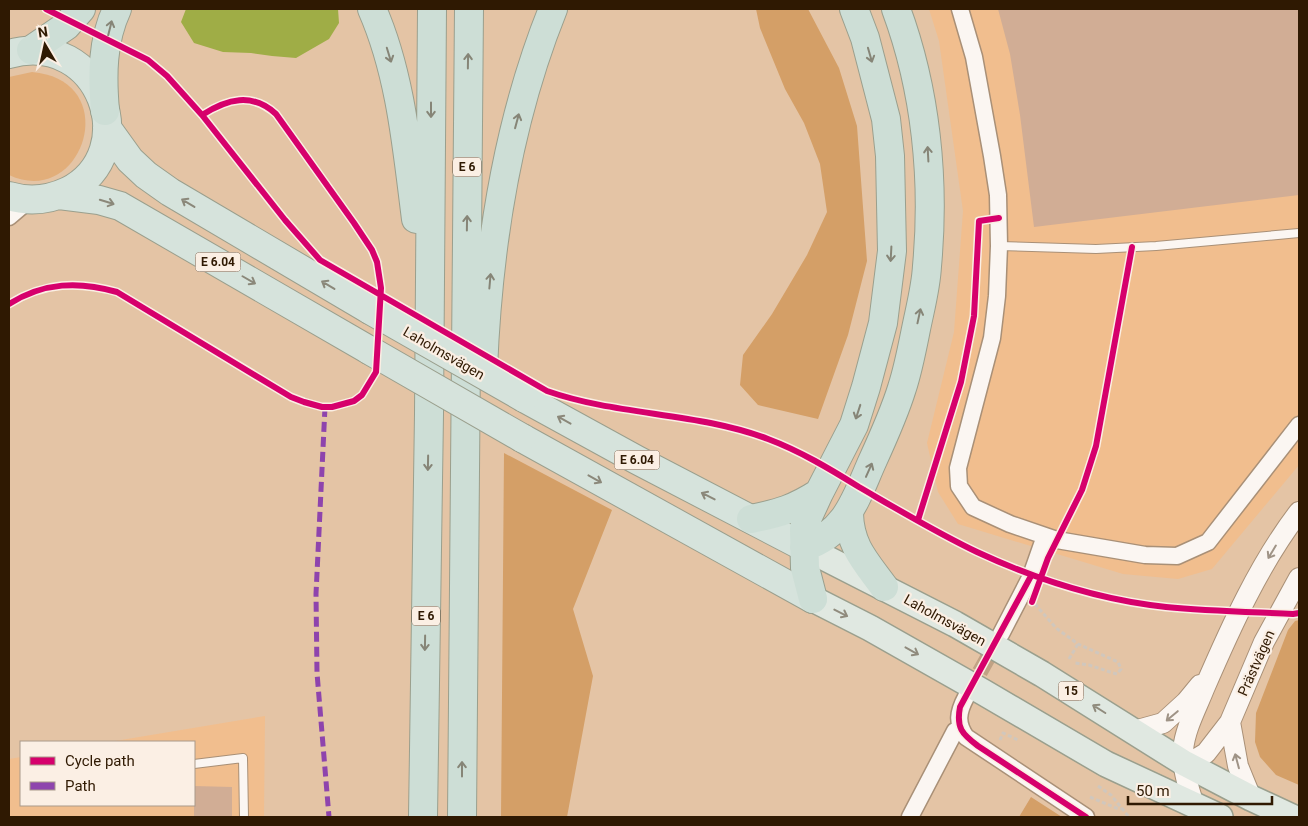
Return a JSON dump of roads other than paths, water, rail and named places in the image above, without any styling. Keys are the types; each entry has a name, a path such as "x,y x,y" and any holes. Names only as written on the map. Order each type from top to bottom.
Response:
{"highway":[{"path":"20,52 66,26 81,9"},
{"path":"15,205 59,195 72,189 93,169 102,149 106,120 103,83 106,46 117,9"},
{"path":"372,9 391,61 399,100 430,315"},
{"name":"E 6","path":"423,817 432,9"},
{"name":"E 6","path":"462,817 469,9"},
{"path":"463,622 478,587 479,469 485,330 494,238 514,129 530,74 553,9"},
{"path":"813,599 805,568 804,529 819,493 854,425 883,323 892,251 890,156 886,119 867,46 854,9"},
{"path":"749,565 782,558 821,541 849,514 903,387 922,303 927,267 929,191 928,150 912,63 896,9"},
{"name":"Laholmsvägen","path":"20,52 43,51 60,56 84,71 98,90 106,120 130,160 146,175 170,192 524,398 637,460 804,547"},
{"name":"E 6.04","path":"59,195 99,200 120,206 522,438 813,599"},
{"path":"751,519 781,513 802,504 819,493"},
{"path":"849,514 850,532 858,552 884,587"}],"main road":[{"name":"Laholmsvägen","path":"804,547 955,624 1026,664 1184,763 1292,817"},
{"path":"813,599 870,628 983,692 1101,775 1194,806 1220,817"},
{"path":"1101,775 1170,767 1184,763"}],"street":[{"path":"960,9 974,57 998,194 999,246 997,296 992,338 958,468 959,486 972,507 980,512 1045,536 1076,544 1145,555 1177,556 1208,542 1299,424"},
{"path":"1194,806 1183,752 1188,728 1214,665 1264,567 1288,526 1299,512"},
{"path":"1001,634 1032,576 1045,536"},
{"name":"Prästvägen","path":"1184,763 1206,753 1230,722 1264,642 1299,578"},
{"path":"1134,730 1163,723 1186,702 1214,665"},
{"path":"966,697 960,707 958,718 960,728 966,737 1086,817"},
{"path":"1230,722 1238,766 1251,798"},
{"path":"910,817 955,731 960,728"}],"lane":[{"path":"999,246 1096,249 1156,246 1299,233"},
{"path":"195,764 243,758 244,817"}],"tunnel":[{"path":"968,693 999,638"}]}
